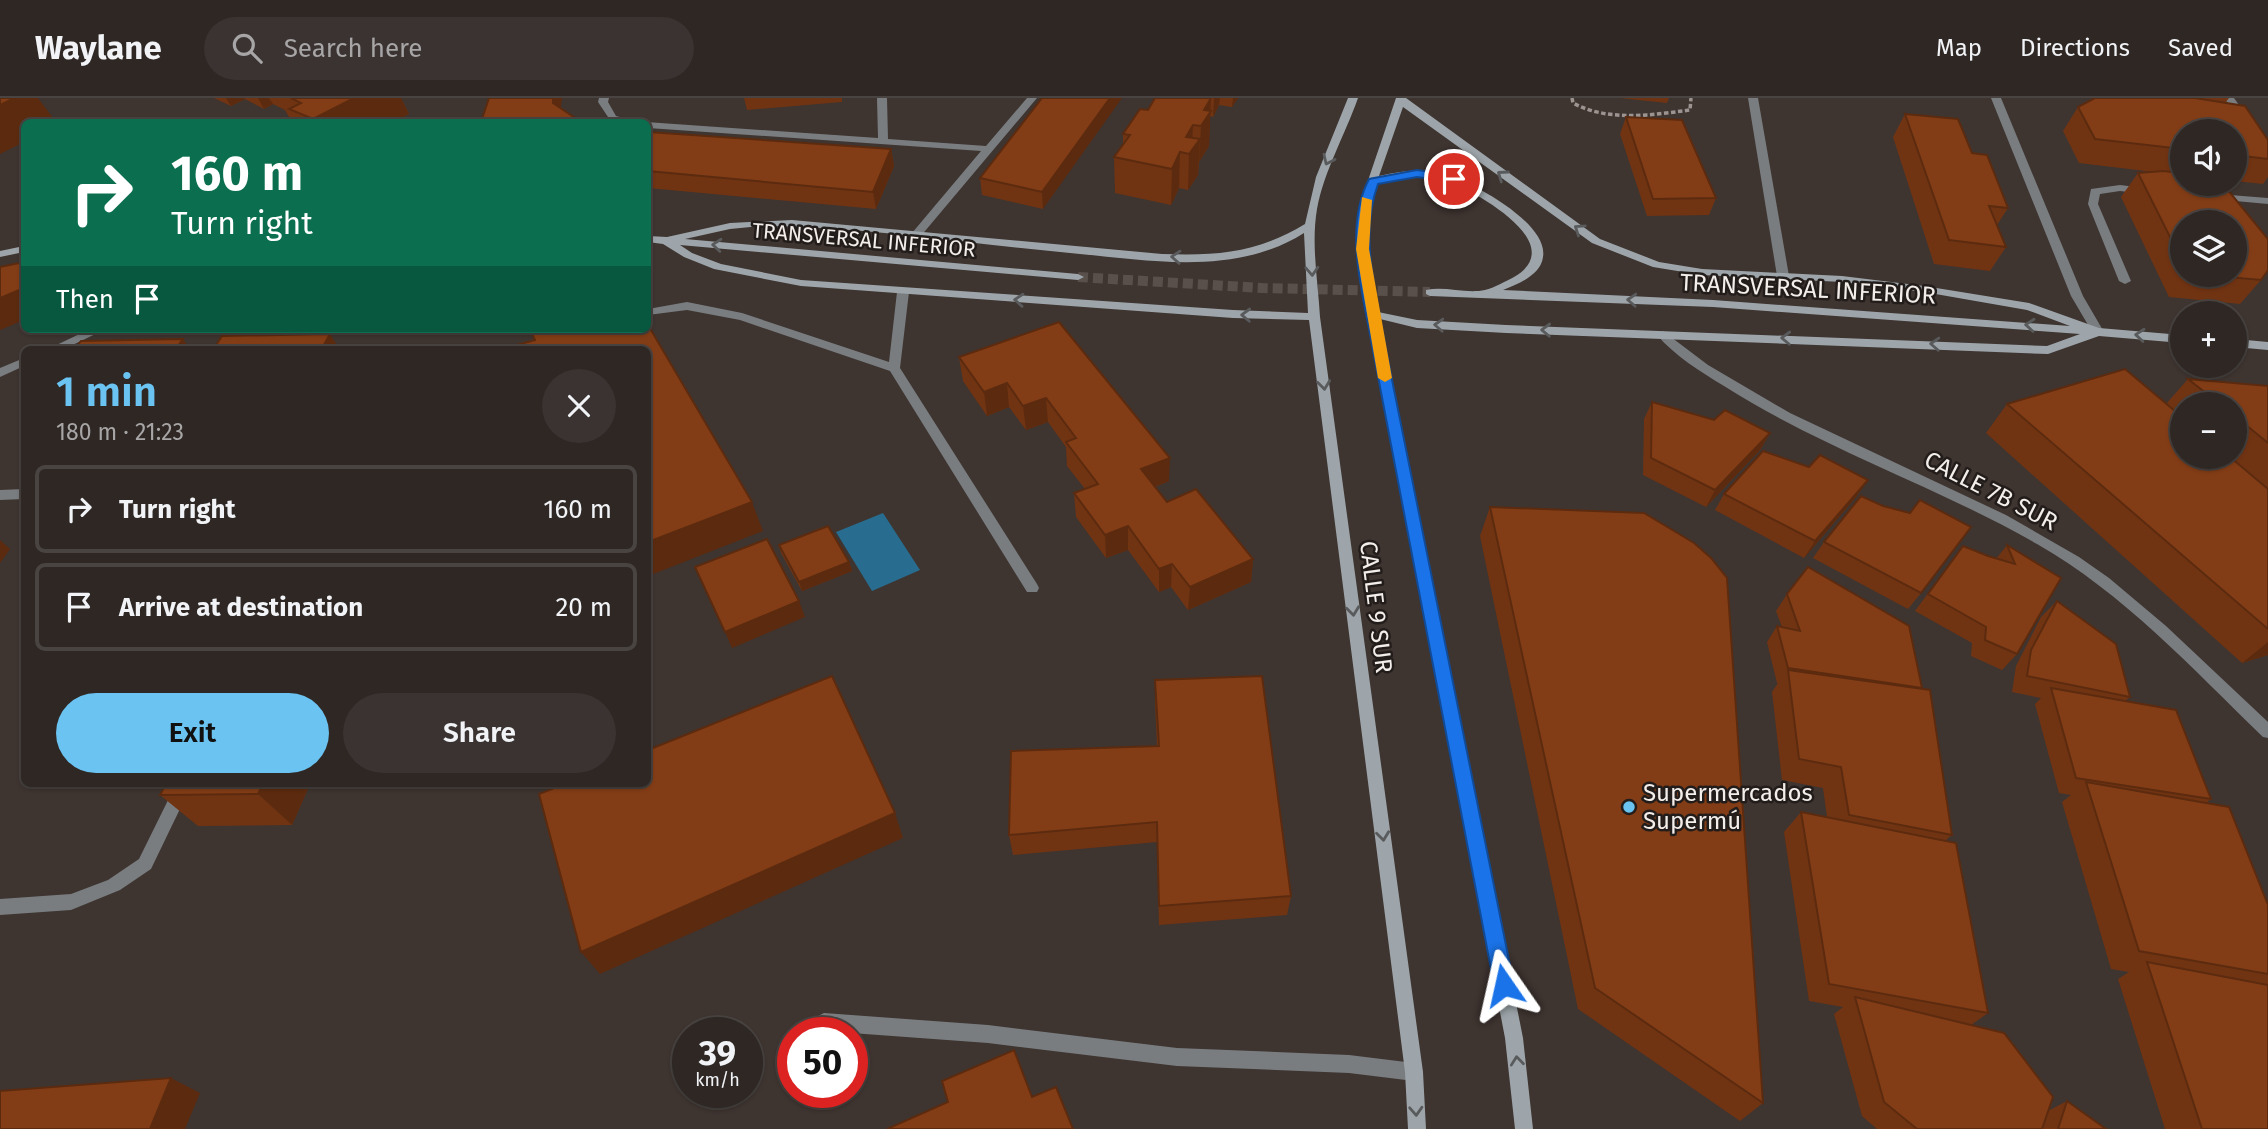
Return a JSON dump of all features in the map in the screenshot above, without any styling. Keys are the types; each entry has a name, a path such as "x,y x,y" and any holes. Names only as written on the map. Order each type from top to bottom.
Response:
{"main road":[{"name":"CALLE 9 SUR","path":"1353,98 1347,119 1323,171 1310,225 1314,317 1414,1072 1417,1129"},
{"name":"CALLE 9 SUR","path":"1401,100 1364,207 1363,249 1373,314 1514,1038 1524,1129"},
{"path":"1401,100 1596,241 1657,265 1702,272 1783,276 1924,289 2029,307 2098,332"},
{"path":"1373,181 1417,173 1454,179 1470,187 1528,229 1538,243 1539,258 1530,270 1488,293"},
{"path":"666,240 731,224 765,222 1042,248 1195,258 1232,257 1265,250 1291,239 1310,225"},
{"name":"TRANSVERSAL INFERIOR","path":"651,239 1078,277"},
{"path":"666,240 688,254 718,267 760,277 903,292 1314,317"},
{"path":"0,254 21,250"},
{"name":"TRANSVERSAL INFERIOR","path":"1430,292 1877,314 2170,338"},
{"path":"1373,314 1417,324 2048,350 2098,332"},
{"path":"2247,345 2268,346"}],"street":[{"path":"604,98 603,102 613,118 618,119"},
{"path":"882,98 883,139"},
{"path":"916,235 1032,98"},
{"path":"1754,98 1783,276"},
{"path":"1996,98 2077,296 2098,332"},
{"path":"2229,98 2252,130"},
{"path":"651,125 883,139 989,149"},
{"path":"2125,281 2093,204 2095,191 2120,188 2160,192"},
{"path":"2212,196 2268,201"},
{"path":"903,292 894,368 1032,588"},
{"path":"651,312 687,306 742,317 894,368"},
{"path":"61,346 91,333"},
{"name":"CALLE 7B SUR","path":"1663,335 1703,368 1795,421 2044,541 2112,585 2268,732"},
{"path":"0,373 21,363"},
{"path":"0,495 21,494"},
{"path":"0,907 71,902 114,886 145,864 183,787"},
{"path":"868,1025 988,1034 1177,1057 1349,1064 1414,1072"}],"path":[{"path":"1572,98 1573,103 1585,111 1654,114 1690,110 1692,98"}],"water":[{"path":"883,513 920,570 872,591 836,532"}],"building":[{"path":"0,98 14,98 0,105"},
{"path":"291,98 354,98 313,119 289,109 301,103"},
{"path":"489,98 553,98 553,103 577,119 482,119"},
{"path":"1042,98 1110,98 1042,192 980,178"},
{"path":"1155,98 1211,98 1204,110 1211,111 1201,126 1193,125 1186,137 1200,139 1189,154 1180,152 1172,169 1114,157 1130,135 1123,134 1140,109 1148,110"},
{"path":"2095,98 2195,98 2245,106 2268,140 2268,159 2247,156 2247,119 2170,119 2170,148 2095,139 2078,107"},
{"path":"1905,114 1958,119 1972,153 1987,155 2008,208 1989,206 2006,247 1949,240"},
{"path":"1626,117 1682,120 1716,198 1653,199"},
{"path":"651,132 891,149 873,192 651,171"},
{"path":"2170,172 2170,196 2233,196 2244,210 2170,210 2170,237 2138,173"},
{"path":"2247,213 2268,239 2268,270 2261,280 2247,279"},
{"path":"21,263 21,289 0,298 0,267"},
{"path":"1059,322 1170,458 1141,469 1167,502 1196,489 1253,559 1190,587 1172,564 1159,569 1128,526 1105,535 1074,493 1098,484 1066,442 1076,438 1046,398 1023,406 1007,383 984,392 959,357"},
{"path":"651,330 752,502 651,541 651,346 513,346 535,340 532,333 651,333"},
{"path":"330,334 323,346 216,346 222,336"},
{"path":"183,339 178,346 77,346 81,341"},
{"path":"2125,369 2170,407 2170,469 2244,469 2268,489 2268,629 2007,404"},
{"path":"2188,379 2268,386 2268,443 2247,426 2247,392 2205,392"},
{"path":"1652,402 1714,420 1725,410 1770,433 1715,490 1651,458"},
{"path":"1763,451 1809,467 1820,455 1868,480 1815,541 1724,494"},
{"path":"1861,496 1883,506 1910,513 1920,500 1971,527 1921,593 1824,542"},
{"name":"Supermercados Supermú","path":"1490,507 1644,513 1694,543 1727,578 1763,1103 1595,988"},
{"path":"828,526 849,562 799,582 779,545"},
{"path":"767,539 799,601 725,632 695,567"},
{"path":"2007,545 2061,578 2017,654 1985,640 1986,627 1928,594 1963,546 2015,564"},
{"path":"1808,567 1909,626 1922,688 1788,668 1777,626 1800,631 1787,594"},
{"path":"2057,601 2116,644 2130,697 2027,676 2031,650"},
{"path":"1788,670 1930,690 1952,835 1849,815 1841,767 1799,759"},
{"path":"832,676 895,813 581,952 539,794 556,787 651,787 651,749"},
{"path":"1262,676 1291,896 1159,906 1157,822 1009,835 1011,751 1159,746 1155,680"},
{"path":"2051,688 2176,710 2211,799 2076,778"},
{"path":"2086,782 2229,807 2268,905 2268,974 2139,951"},
{"path":"164,787 262,787 258,794 160,795"},
{"path":"1801,812 1956,843 1988,1013 1829,984"},
{"path":"2147,962 2268,985 2268,1129 2202,1129"},
{"path":"1855,997 2004,1033 2053,1097 2042,1129 1917,1129 1884,1102"},
{"path":"1014,1050 1032,1097 1056,1087 1073,1129 887,1129 948,1102 942,1081"},
{"path":"171,1078 150,1129 0,1129 0,1091"},
{"path":"2067,1101 2106,1129 2058,1129"}],"tunnel":[{"path":"1078,277 1262,288 1430,292"}],"slow traffic":[{"path":"1366,200 1363,249 1385,378"}],"place":[{"name":"Supermercados Supermú","path":"1629,807"}],"route":[{"path":"1454,179 1417,173 1373,181 1364,207 1363,249 1378,345 1504,985"}]}
